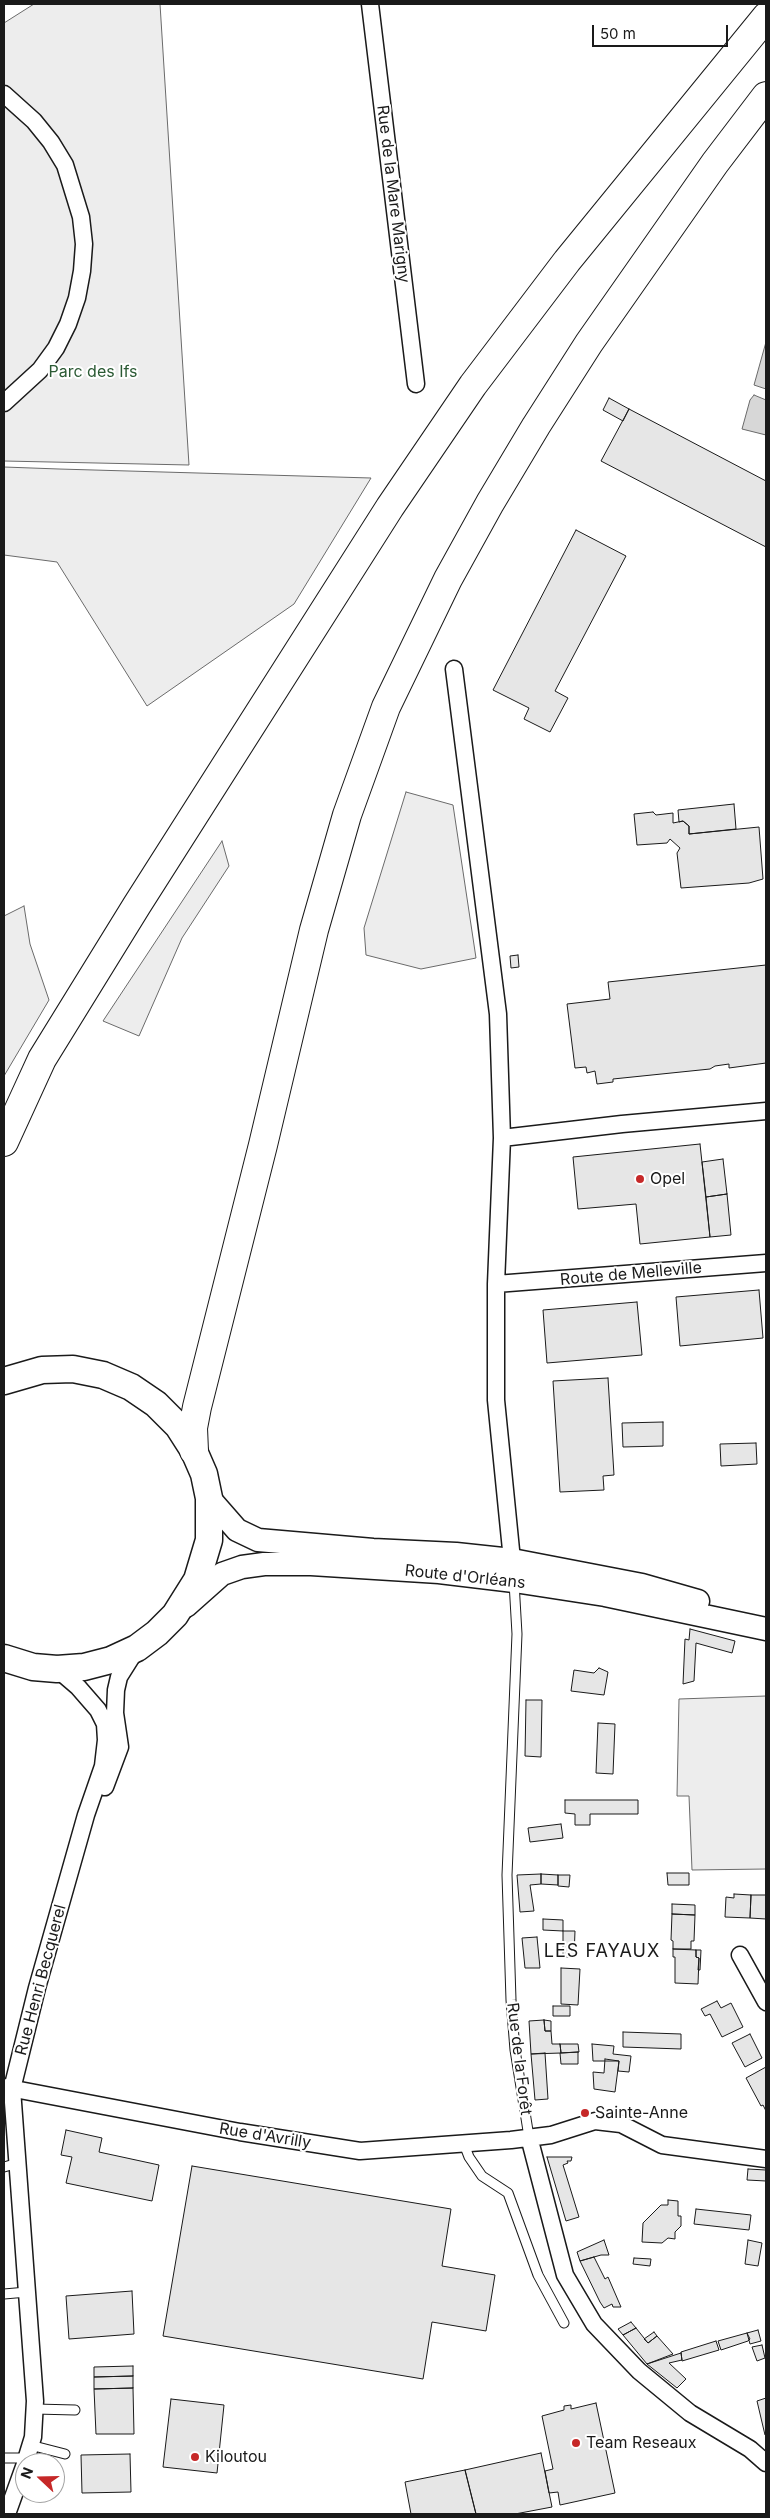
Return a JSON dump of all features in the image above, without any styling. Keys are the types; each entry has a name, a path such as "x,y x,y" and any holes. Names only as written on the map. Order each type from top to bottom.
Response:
{"highway":[{"path":"4,1142 42,1059 137,905 390,507 473,384 567,261 766,17"},
{"path":"194,1451 193,1428 197,1407 263,1146 314,930 347,815 386,708 448,579 536,426 588,343 715,163 766,96"}],"main road":[{"path":"4,1381 42,1370 73,1369 102,1375 131,1386 156,1404 178,1426 194,1451 204,1474 209,1498 209,1540 197,1580 176,1615 157,1633 137,1648 112,1660 84,1667 56,1669 33,1667 4,1658"},
{"name":"Route d'Orléans","path":"209,1498 237,1530 258,1540 363,1550 456,1554 605,1595 766,1629"},
{"name":"Route d'Orléans","path":"176,1615 222,1574 242,1567 264,1564 312,1564 439,1572 513,1571 642,1585 766,1620"}],"street":[{"name":"Rue de la Mare Marigny","path":"370,4 416,384"},
{"path":"4,94 34,120 51,142 64,165 75,191 81,217 84,244 81,280 68,324 56,348 40,370 21,390 4,403"},
{"path":"454,669 498,1014 502,1138 496,1284 496,1400 513,1571"},
{"path":"502,1138 622,1124 766,1111"},
{"name":"Route de Melleville","path":"496,1284 766,1263"},
{"path":"86,1815 99,1801 118,1756 120,1747 115,1713 116,1690 119,1677 137,1648"},
{"name":"Rue Henri Becquerel","path":"28,2453 35,2409 27,2292 11,2165 8,2088 86,1815 103,1766 106,1740 105,1724 90,1699 56,1669"},
{"path":"740,1955 766,2002"},
{"name":"Rue d'Avrilly","path":"8,2088 240,2132 360,2151 464,2144 551,2135 595,2121 621,2124 662,2145 766,2159"},
{"name":"Rue de la Forêt","path":"529,2137 565,2275 594,2324 639,2371 690,2413 750,2449 766,2463"},
{"name":"Rue Henri Becquerel","path":"7,2514 15,2491"}],"lane":[{"name":"Rue de la Forêt","path":"513,1571 516,1634 507,1875 511,2000 515,2050 529,2137"},
{"path":"464,2144 469,2157 482,2176 508,2193 538,2275 564,2323"},
{"path":"4,2294 27,2292"},
{"path":"35,2409 75,2410"}],"shaded area":[{"name":"Parc des Ifs","path":"34,4 160,4 189,465 4,461 4,23"},
{"path":"766,342 766,389 754,385"},
{"path":"754,395 766,400 766,435 742,429 750,400"},
{"path":"4,467 371,478 294,604 147,706 57,562 4,555"},
{"path":"406,792 453,805 476,958 421,969 366,955 364,928"},
{"path":"222,841 229,866 182,938 139,1036 103,1021"},
{"path":"24,906 30,944 49,1000 4,1076 4,916"},
{"path":"766,1696 766,1869 692,1870 689,1796 677,1796 679,1699"}],"building":[{"path":"609,398 629,409 623,421 603,410"},
{"path":"629,409 766,481 766,547 601,461"},
{"path":"576,530 626,556 555,691 568,698 550,732 524,719 529,708 493,690"},
{"path":"734,804 736,829 689,834 689,826 683,821 679,822 678,810"},
{"path":"653,812 656,815 673,813 673,823 683,821 689,826 689,834 759,827 763,879 749,883 681,888 677,853 680,848 670,839 667,843 637,845 634,814"},
{"path":"518,955 519,967 511,968 510,956"},
{"path":"766,965 766,1063 729,1068 729,1064 715,1066 710,1069 613,1079 613,1082 597,1084 595,1071 587,1073 586,1067 575,1068 567,1004 610,999 608,982"},
{"name":"Opel","path":"700,1144 710,1237 640,1244 636,1204 578,1209 573,1157"},
{"path":"723,1159 727,1194 706,1197 702,1162"},
{"path":"727,1194 731,1235 710,1237 706,1197"},
{"path":"759,1290 763,1338 680,1346 676,1297"},
{"path":"637,1302 642,1355 547,1363 543,1310"},
{"path":"608,1378 614,1475 603,1476 604,1490 560,1492 553,1381"},
{"path":"663,1422 663,1446 623,1447 622,1423"},
{"path":"756,1443 757,1464 721,1466 720,1444"},
{"path":"690,1629 735,1641 732,1653 696,1643 694,1681 683,1684 685,1639 689,1640"},
{"path":"599,1668 608,1672 604,1695 571,1691 574,1670 594,1673"},
{"path":"526,1700 542,1700 541,1757 525,1756"},
{"path":"598,1723 615,1724 613,1774 596,1773"},
{"path":"565,1800 638,1800 638,1814 590,1814 590,1825 575,1825 575,1814 565,1813"},
{"path":"561,1824 563,1838 530,1842 528,1828"},
{"path":"667,1873 689,1873 689,1885 668,1885"},
{"path":"541,1874 558,1875 558,1885 541,1884"},
{"path":"541,1874 541,1884 530,1885 534,1911 520,1912 517,1875"},
{"path":"558,1875 570,1875 569,1887 558,1886"},
{"path":"734,1894 751,1895 750,1918 725,1917 726,1897 734,1898"},
{"path":"751,1895 766,1895 766,1919 750,1918"},
{"path":"672,1904 695,1905 695,1915 672,1914"},
{"path":"672,1914 695,1915 694,1941 691,1941 691,1949 673,1949 673,1941 671,1940"},
{"path":"543,1919 563,1920 563,1931 543,1930"},
{"path":"563,1931 575,1931 574,1957 563,1957"},
{"path":"537,1937 540,1968 525,1968 522,1938"},
{"path":"673,1949 696,1950 696,1957 699,1958 698,1984 675,1983 675,1957 673,1957"},
{"path":"696,1950 701,1950 700,1970 698,1970 699,1958 696,1957"},
{"path":"561,1968 580,1969 578,2005 561,2004"},
{"path":"717,2001 721,2008 731,2003 743,2027 722,2037 710,2014 705,2016 701,2009"},
{"path":"553,2006 570,2006 570,2016 553,2016"},
{"path":"544,2020 545,2031 551,2031 552,2044 560,2044 561,2053 531,2054 529,2021"},
{"path":"544,2020 551,2021 551,2031 545,2031"},
{"path":"623,2032 681,2034 681,2049 623,2047"},
{"path":"750,2034 762,2058 745,2067 732,2043"},
{"path":"560,2044 578,2044 579,2052 561,2053"},
{"path":"592,2044 614,2046 613,2054 631,2056 629,2072 618,2071 619,2061 593,2061"},
{"path":"578,2052 578,2064 561,2064 560,2053"},
{"path":"545,2053 548,2099 535,2100 531,2054"},
{"path":"605,2059 619,2061 615,2092 594,2089 593,2072 604,2073"},
{"path":"766,2067 766,2111 763,2105 761,2106 746,2078"},
{"path":"66,2130 102,2138 99,2152 159,2165 152,2201 66,2183 72,2157 61,2155"},
{"path":"547,2157 572,2157 571,2161 567,2161 568,2163 563,2165 579,2217 566,2221"},
{"path":"192,2166 451,2209 442,2266 495,2275 486,2331 432,2322 423,2379 163,2336"},
{"path":"748,2169 766,2170 766,2181 747,2180"},
{"path":"668,2200 678,2201 678,2216 681,2216 681,2226 675,2232 675,2239 668,2238 662,2243 642,2242 643,2223 661,2205 668,2205"},
{"path":"696,2209 751,2215 749,2230 694,2224"},
{"path":"604,2240 609,2255 601,2255 580,2261 577,2252"},
{"path":"748,2240 762,2243 758,2266 745,2264"},
{"path":"594,2257 605,2279 608,2277 621,2307 613,2307 612,2304 604,2308 600,2302 580,2261"},
{"path":"634,2258 651,2259 650,2266 633,2264"},
{"path":"132,2291 134,2334 69,2339 66,2296"},
{"path":"631,2322 636,2328 623,2335 618,2329"},
{"path":"636,2328 648,2343 657,2336 673,2354 647,2364 623,2335"},
{"path":"758,2330 761,2341 750,2344 747,2333"},
{"path":"654,2332 657,2336 648,2343 644,2339"},
{"path":"747,2333 750,2339 748,2341 721,2350 718,2341"},
{"path":"716,2341 719,2350 682,2361 681,2352"},
{"path":"762,2345 765,2358 757,2361 752,2347"},
{"path":"681,2353 682,2360 669,2363 686,2379 677,2388 647,2364"},
{"path":"133,2366 133,2376 94,2377 94,2367"},
{"path":"133,2376 133,2388 94,2389 94,2377"},
{"path":"133,2388 134,2434 96,2434 94,2389"},
{"path":"766,2398 766,2435 765,2435 757,2401"},
{"path":"171,2399 224,2405 217,2473 163,2467"},
{"name":"Team Reseaux","path":"596,2403 615,2493 560,2505 558,2492 549,2493 545,2471 553,2469 542,2416 564,2410 564,2406 571,2405 571,2409"},
{"path":"541,2453 552,2507 515,2514 476,2514 465,2470"},
{"path":"130,2454 131,2492 82,2493 81,2455"},
{"path":"465,2470 476,2514 411,2514 405,2482"}],"place":[{"name":"Opel","path":"640,1179"},
{"name":"Sainte-Anne","path":"585,2113"},
{"name":"Team Reseaux","path":"576,2443"},
{"name":"Kiloutou","path":"195,2457"}],"district":[{"name":"LES FAYAUX","path":"602,1952"}]}
